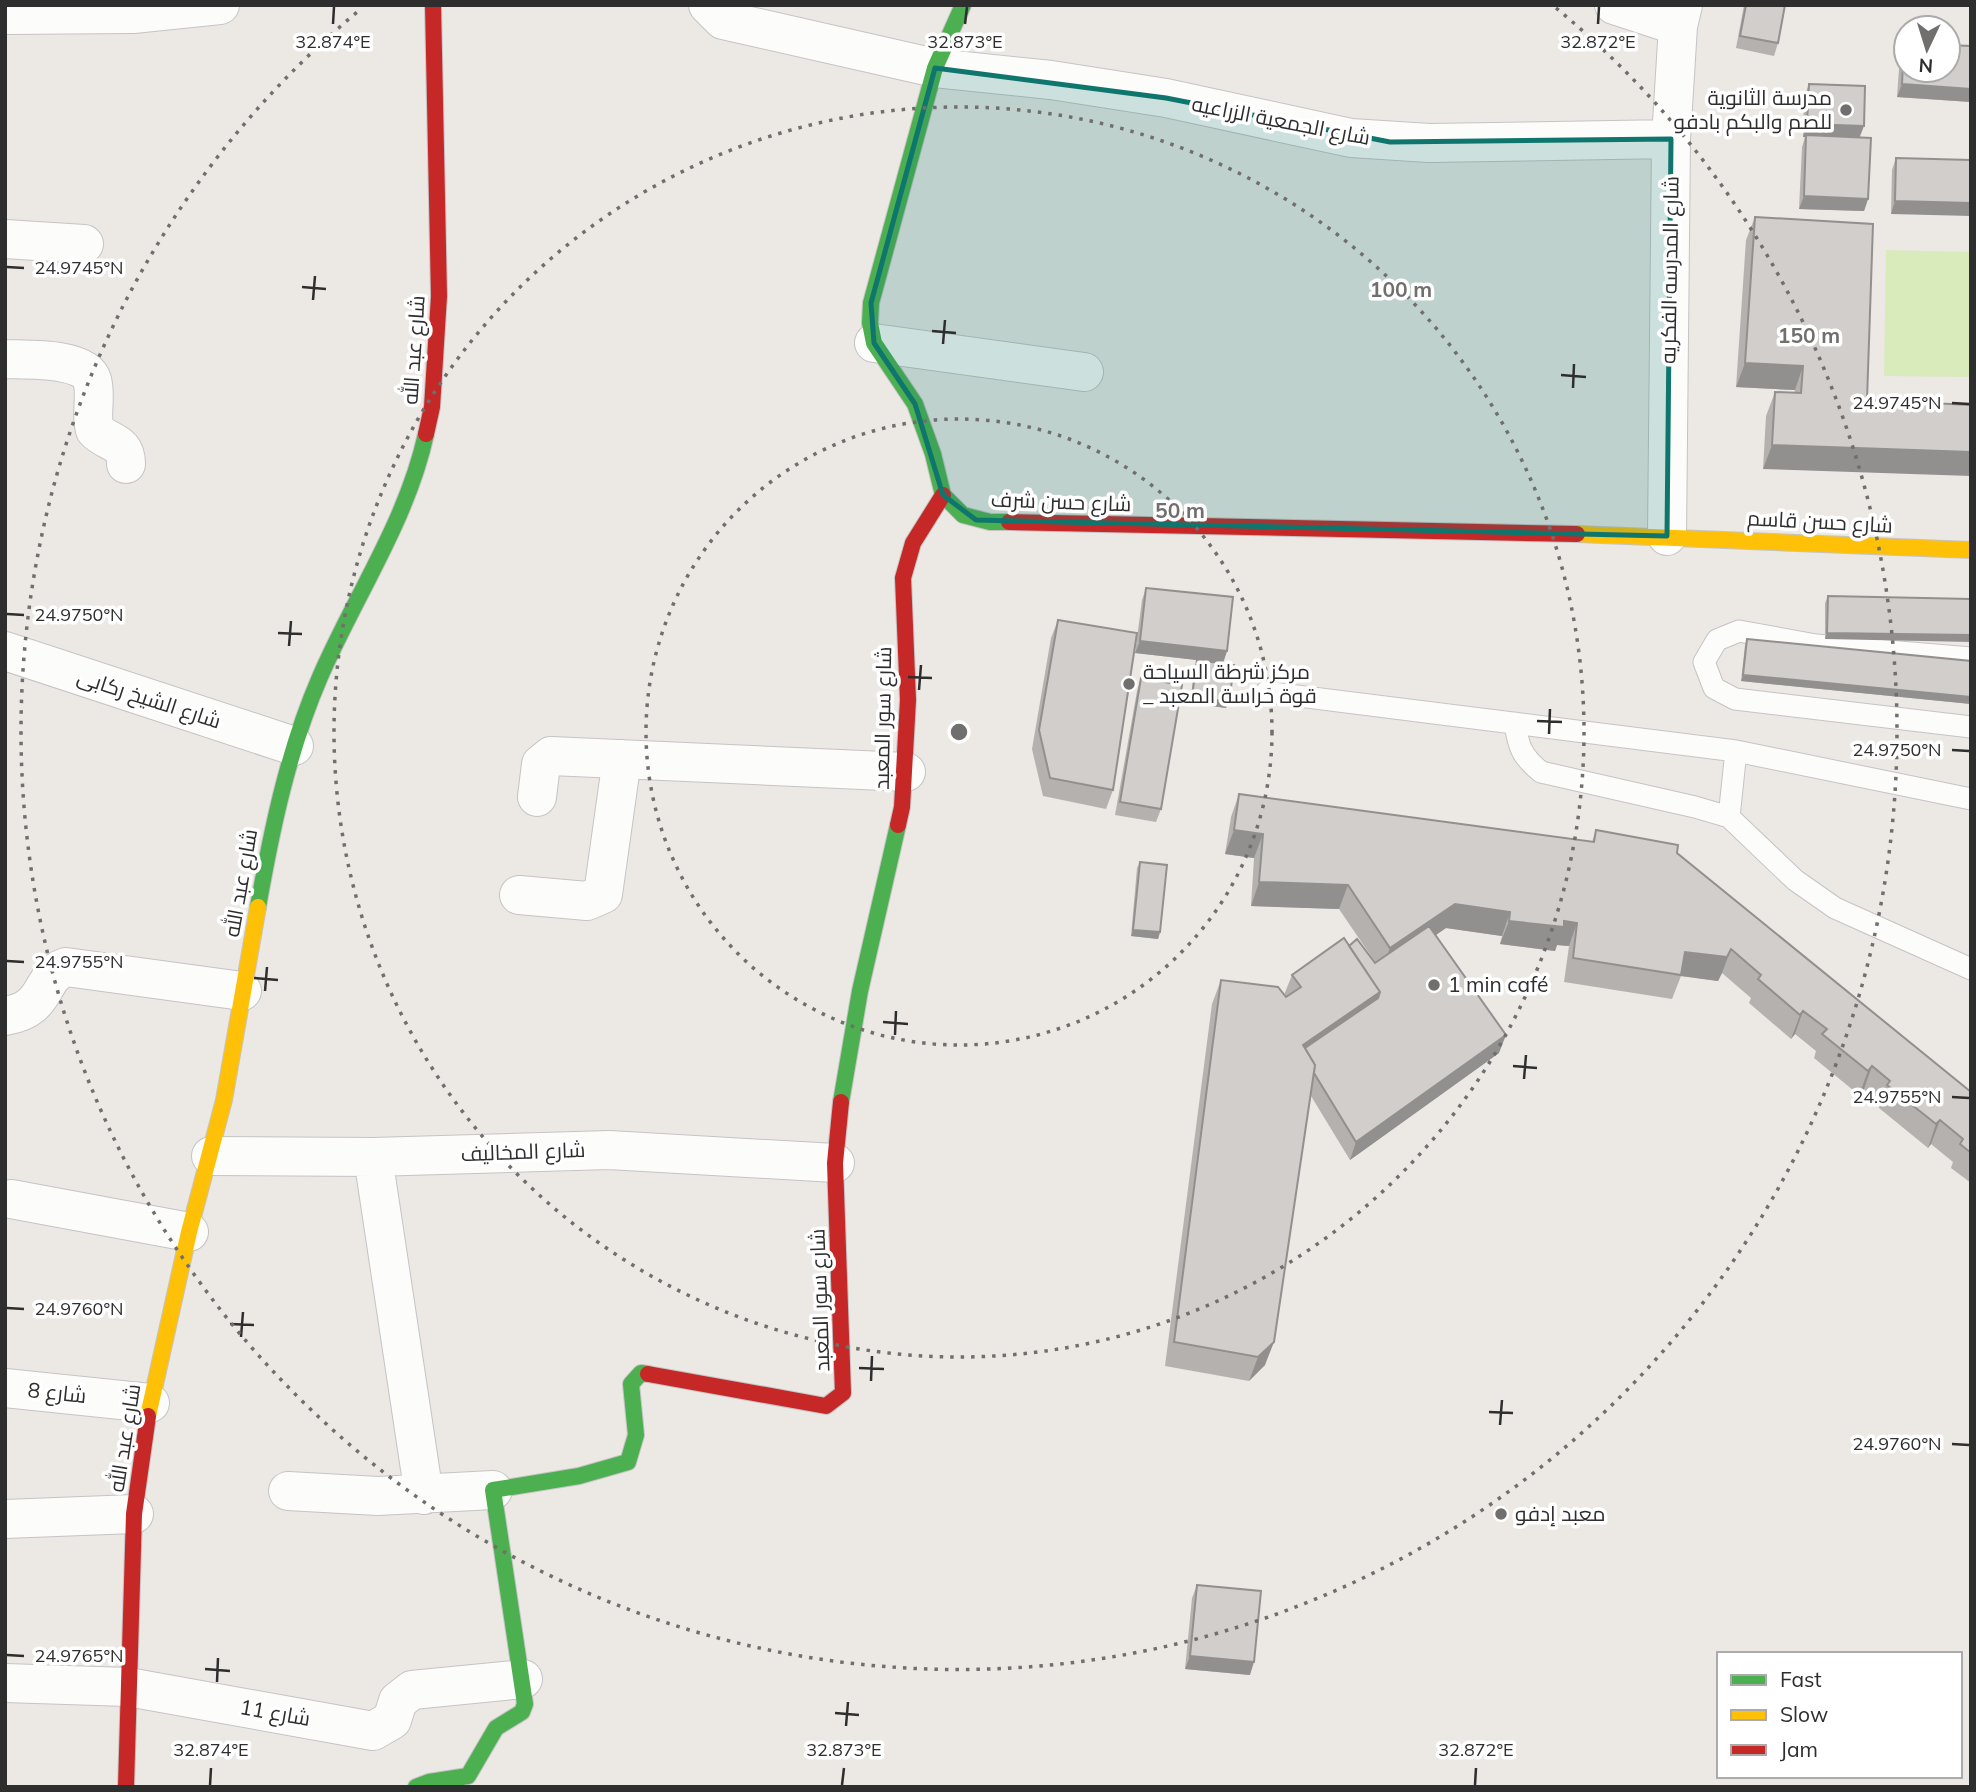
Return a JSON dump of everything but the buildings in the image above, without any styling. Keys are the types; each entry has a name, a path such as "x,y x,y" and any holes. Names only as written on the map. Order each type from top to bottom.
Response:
{"street":[{"path":"5,15 133,14 220,5"},
{"name":"شارع عبد الله","path":"126,1787 134,1514 150,1403 189,1232 211,1156 273,821 293,746 320,677 399,516 420,461 432,407 439,296 433,5"},
{"name":"شارع الجمعية الزراعيه","path":"708,5 723,20 934,68 1051,80 1166,98 1325,133 1390,142 1671,139"},
{"path":"943,495 933,454 915,404 874,343 870,323 871,303 934,68 963,5"},
{"path":"1614,5 1681,16"},
{"name":"شارع المدرسه الفكريه","path":"1667,536 1671,139 1681,16"},
{"path":"5,239 84,244"},
{"path":"874,343 1084,372"},
{"path":"5,359 72,363 88,373 93,381 95,430 121,445 126,454 126,464"},
{"name":"شارع حسن شرف","path":"943,495 963,515 990,522 1667,536"},
{"name":"شارع سور المعبد","path":"493,1490 579,1476 628,1462 633,1456 636,1439 631,1384 641,1373 816,1405 827,1406 836,1401 842,1393 845,1382 835,1163 849,1044 902,807 908,700 903,578 913,543 943,495"},
{"name":"شارع حسن قاسم","path":"1667,536 1971,550"},
{"name":"شارع الشيخ ركابى","path":"5,651 293,746"},
{"path":"537,797 541,764 551,756 906,772"},
{"path":"519,895 587,901 603,894 622,759"},
{"path":"5,1016 34,1005 52,976 66,967 242,991"},
{"name":"شارع المخاليف","path":"211,1156 373,1157 609,1150 835,1163"},
{"path":"373,1157 424,1495"},
{"path":"11,1199 189,1232"},
{"name":"شارع 8","path":"5,1388 150,1403"},
{"path":"288,1491 424,1495 493,1490 525,1704 522,1712 496,1728 468,1776 452,1782 433,1779 416,1787"},
{"path":"5,1519 134,1514"},
{"name":"شارع 11","path":"5,1683 128,1687 373,1731 392,1720 398,1701 412,1690 523,1679"}],"lane":[{"path":"1971,657 1816,645 1739,631 1717,640 1704,662 1714,688 1735,699 1971,727"},
{"path":"1266,692 1736,751 1971,799"},
{"path":"1515,723 1518,749 1528,762 1541,772 1729,817 1814,895 1835,908 1971,969"},
{"path":"1729,817 1736,751"}],"highlighted area":[{"path":"935,68 1166,98 1390,142 1671,139 1667,536 976,520 943,495 915,404 874,343 871,303"}],"green space":[{"path":"1886,250 1971,252 1971,377 1884,376"}],"traffic: fast":[{"path":"963,5 935,68 871,303 870,323 874,343 915,404 933,454 943,495 963,515 990,522 1009,522"},
{"path":"258,907 282,790 299,733 320,677 393,528 417,466 426,434"},
{"path":"841,1102 860,991 898,825"},
{"path":"416,1787 429,1782 468,1776 496,1728 522,1712 525,1704 493,1490 579,1476 628,1462 636,1435 631,1384 641,1373 648,1374"}],"traffic: slow":[{"path":"1577,534 1971,550"},
{"path":"148,1416 189,1232 224,1100 258,907"}],"traffic: jam":[{"path":"426,434 432,407 439,296 433,5"},
{"path":"898,825 902,807 908,700 903,578 913,543 943,495"},
{"path":"1009,522 1577,534"},
{"path":"648,1374 826,1406 843,1393 835,1163 841,1102"},
{"path":"126,1787 134,1514 148,1416"}],"place":[{"name":"مدرسة الثانوية للصم والبكم بادفو","path":"1846,110"},
{"name":"مركز شرطة السياحة _ قوة حراسة المعبد","path":"1129,684"},
{"name":"1 min café","path":"1434,985"},
{"name":"معبد إدفو","path":"1501,1514"}]}
